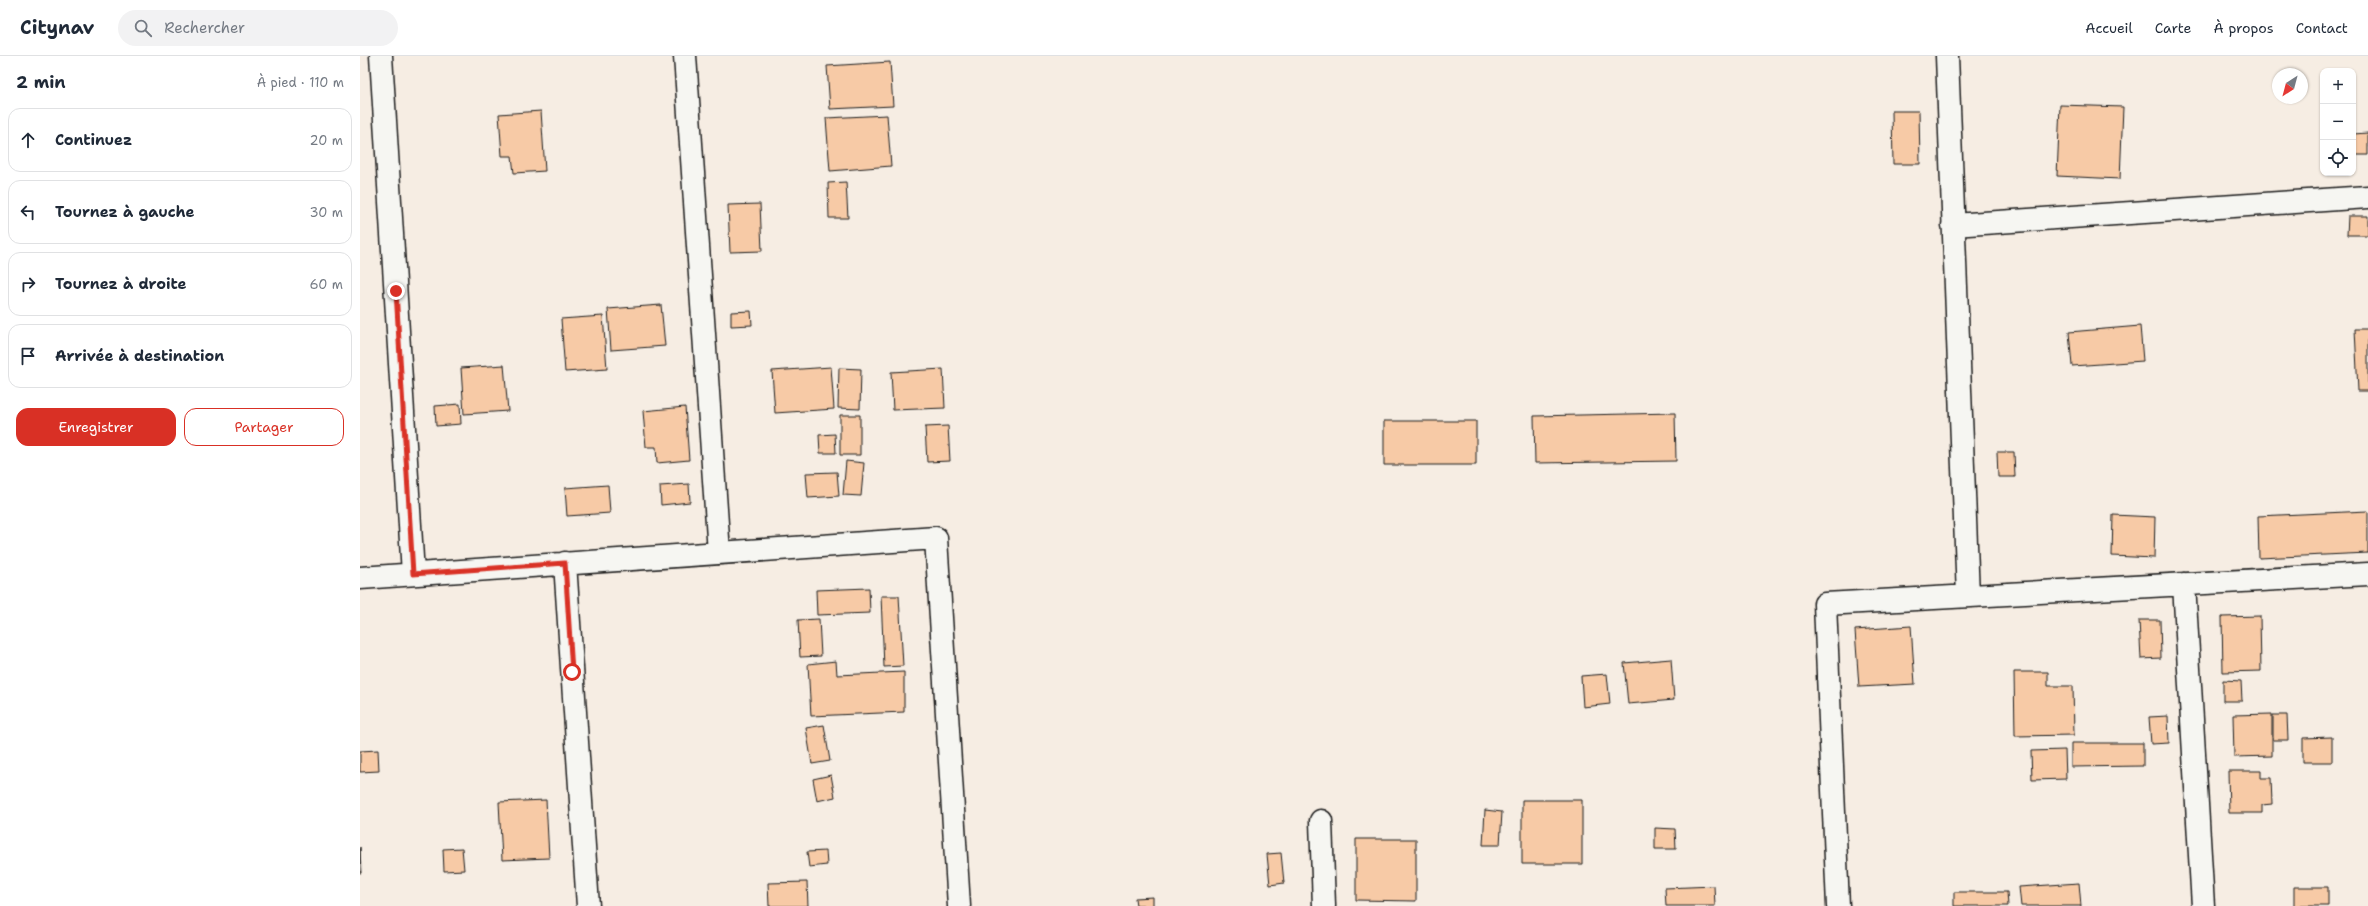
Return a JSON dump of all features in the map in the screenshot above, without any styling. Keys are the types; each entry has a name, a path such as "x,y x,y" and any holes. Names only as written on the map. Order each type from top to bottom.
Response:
{"street":[{"path":"381,56 413,574"},
{"path":"685,56 719,553"},
{"path":"1947,56 1968,596"},
{"path":"1953,225 2368,197"},
{"path":"360,578 936,538 959,906"},
{"path":"565,563 588,906"},
{"path":"1838,906 1825,604 2368,574"},
{"path":"2184,584 2203,906"},
{"path":"1321,821 1324,906"}],"building":[{"path":"890,62 893,106 830,109 827,66"},
{"path":"2060,105 2123,107 2120,179 2057,176"},
{"path":"541,111 545,171 514,173 512,156 502,156 499,114"},
{"path":"1892,111 1919,111 1920,164 1893,164"},
{"path":"887,115 891,166 830,171 826,118"},
{"path":"2368,133 2368,155 2356,155 2356,134"},
{"path":"846,182 848,218 829,218 828,183"},
{"path":"760,204 762,251 730,252 728,205"},
{"path":"2348,216 2368,216 2368,235 2347,235"},
{"path":"661,305 665,346 611,350 608,309"},
{"path":"751,311 752,325 731,326 731,312"},
{"path":"603,316 607,369 565,372 561,319"},
{"path":"2140,326 2143,361 2072,366 2069,332"},
{"path":"2355,329 2368,329 2368,391 2358,391"},
{"path":"504,365 508,411 464,414 461,368"},
{"path":"831,367 834,409 775,413 772,371"},
{"path":"839,368 861,369 860,409 838,408"},
{"path":"943,369 945,408 893,410 891,372"},
{"path":"460,404 461,424 436,426 435,406"},
{"path":"685,407 689,460 657,463 656,447 646,447 643,411"},
{"path":"1675,413 1676,461 1535,463 1534,416"},
{"path":"840,415 860,415 860,455 840,455"},
{"path":"1384,421 1476,421 1476,465 1384,465"},
{"path":"948,426 950,461 927,462 925,427"},
{"path":"835,434 836,453 820,453 819,435"},
{"path":"1997,452 2014,452 2015,477 1998,477"},
{"path":"846,461 864,463 861,496 843,495"},
{"path":"837,472 839,496 808,498 806,473"},
{"path":"689,484 690,502 661,505 660,486"},
{"path":"608,485 610,513 567,516 565,488"},
{"path":"2368,511 2368,553 2259,558 2258,516"},
{"path":"2113,515 2155,517 2154,558 2112,556"},
{"path":"869,588 870,613 817,615 816,590"},
{"path":"881,596 899,596 903,666 884,667"},
{"path":"2260,616 2261,671 2223,672 2222,617"},
{"path":"819,619 821,656 800,657 798,620"},
{"path":"2139,620 2160,620 2161,658 2141,659"},
{"path":"1911,626 1915,684 1859,687 1855,630"},
{"path":"1671,659 1674,700 1628,704 1624,663"},
{"path":"836,661 837,675 904,672 904,712 811,716 808,664"},
{"path":"2014,672 2048,672 2048,686 2073,686 2074,735 2015,736"},
{"path":"1607,674 1610,704 1583,707 1581,676"},
{"path":"2223,680 2241,681 2242,701 2223,701"},
{"path":"2272,714 2272,756 2234,757 2233,715"},
{"path":"2273,715 2287,715 2288,740 2273,740"},
{"path":"2168,716 2169,743 2151,744 2149,717"},
{"path":"824,725 830,761 812,764 806,728"},
{"path":"2332,737 2332,762 2303,762 2303,738"},
{"path":"2071,743 2143,743 2143,766 2071,767"},
{"path":"378,750 379,771 360,772 360,751"},
{"path":"2065,750 2066,779 2032,780 2031,751"},
{"path":"2228,771 2261,771 2261,778 2271,778 2272,804 2262,805 2262,813 2229,813"},
{"path":"831,775 835,797 817,801 813,779"},
{"path":"546,800 549,858 502,860 499,802"},
{"path":"1522,800 1582,800 1582,864 1522,864"},
{"path":"1485,810 1502,812 1500,845 1483,845"},
{"path":"1655,828 1675,829 1676,849 1655,849"},
{"path":"1356,839 1416,839 1416,901 1356,900"},
{"path":"360,847 361,873 360,873"},
{"path":"462,848 464,870 444,871 443,849"},
{"path":"826,851 827,865 809,867 807,852"},
{"path":"1281,853 1284,883 1270,885 1267,854"},
{"path":"807,882 808,906 769,906 768,883"},
{"path":"2079,883 2081,906 2021,906 2019,887"},
{"path":"1714,886 1715,906 1666,906 1665,888"},
{"path":"2294,887 2328,887 2328,906 2294,906"},
{"path":"1954,892 2007,892 2008,906 1954,906"},
{"path":"1153,897 1153,906 1136,906 1135,898"}],"route":[{"path":"396,291 413,574 565,563 572,672"}]}
